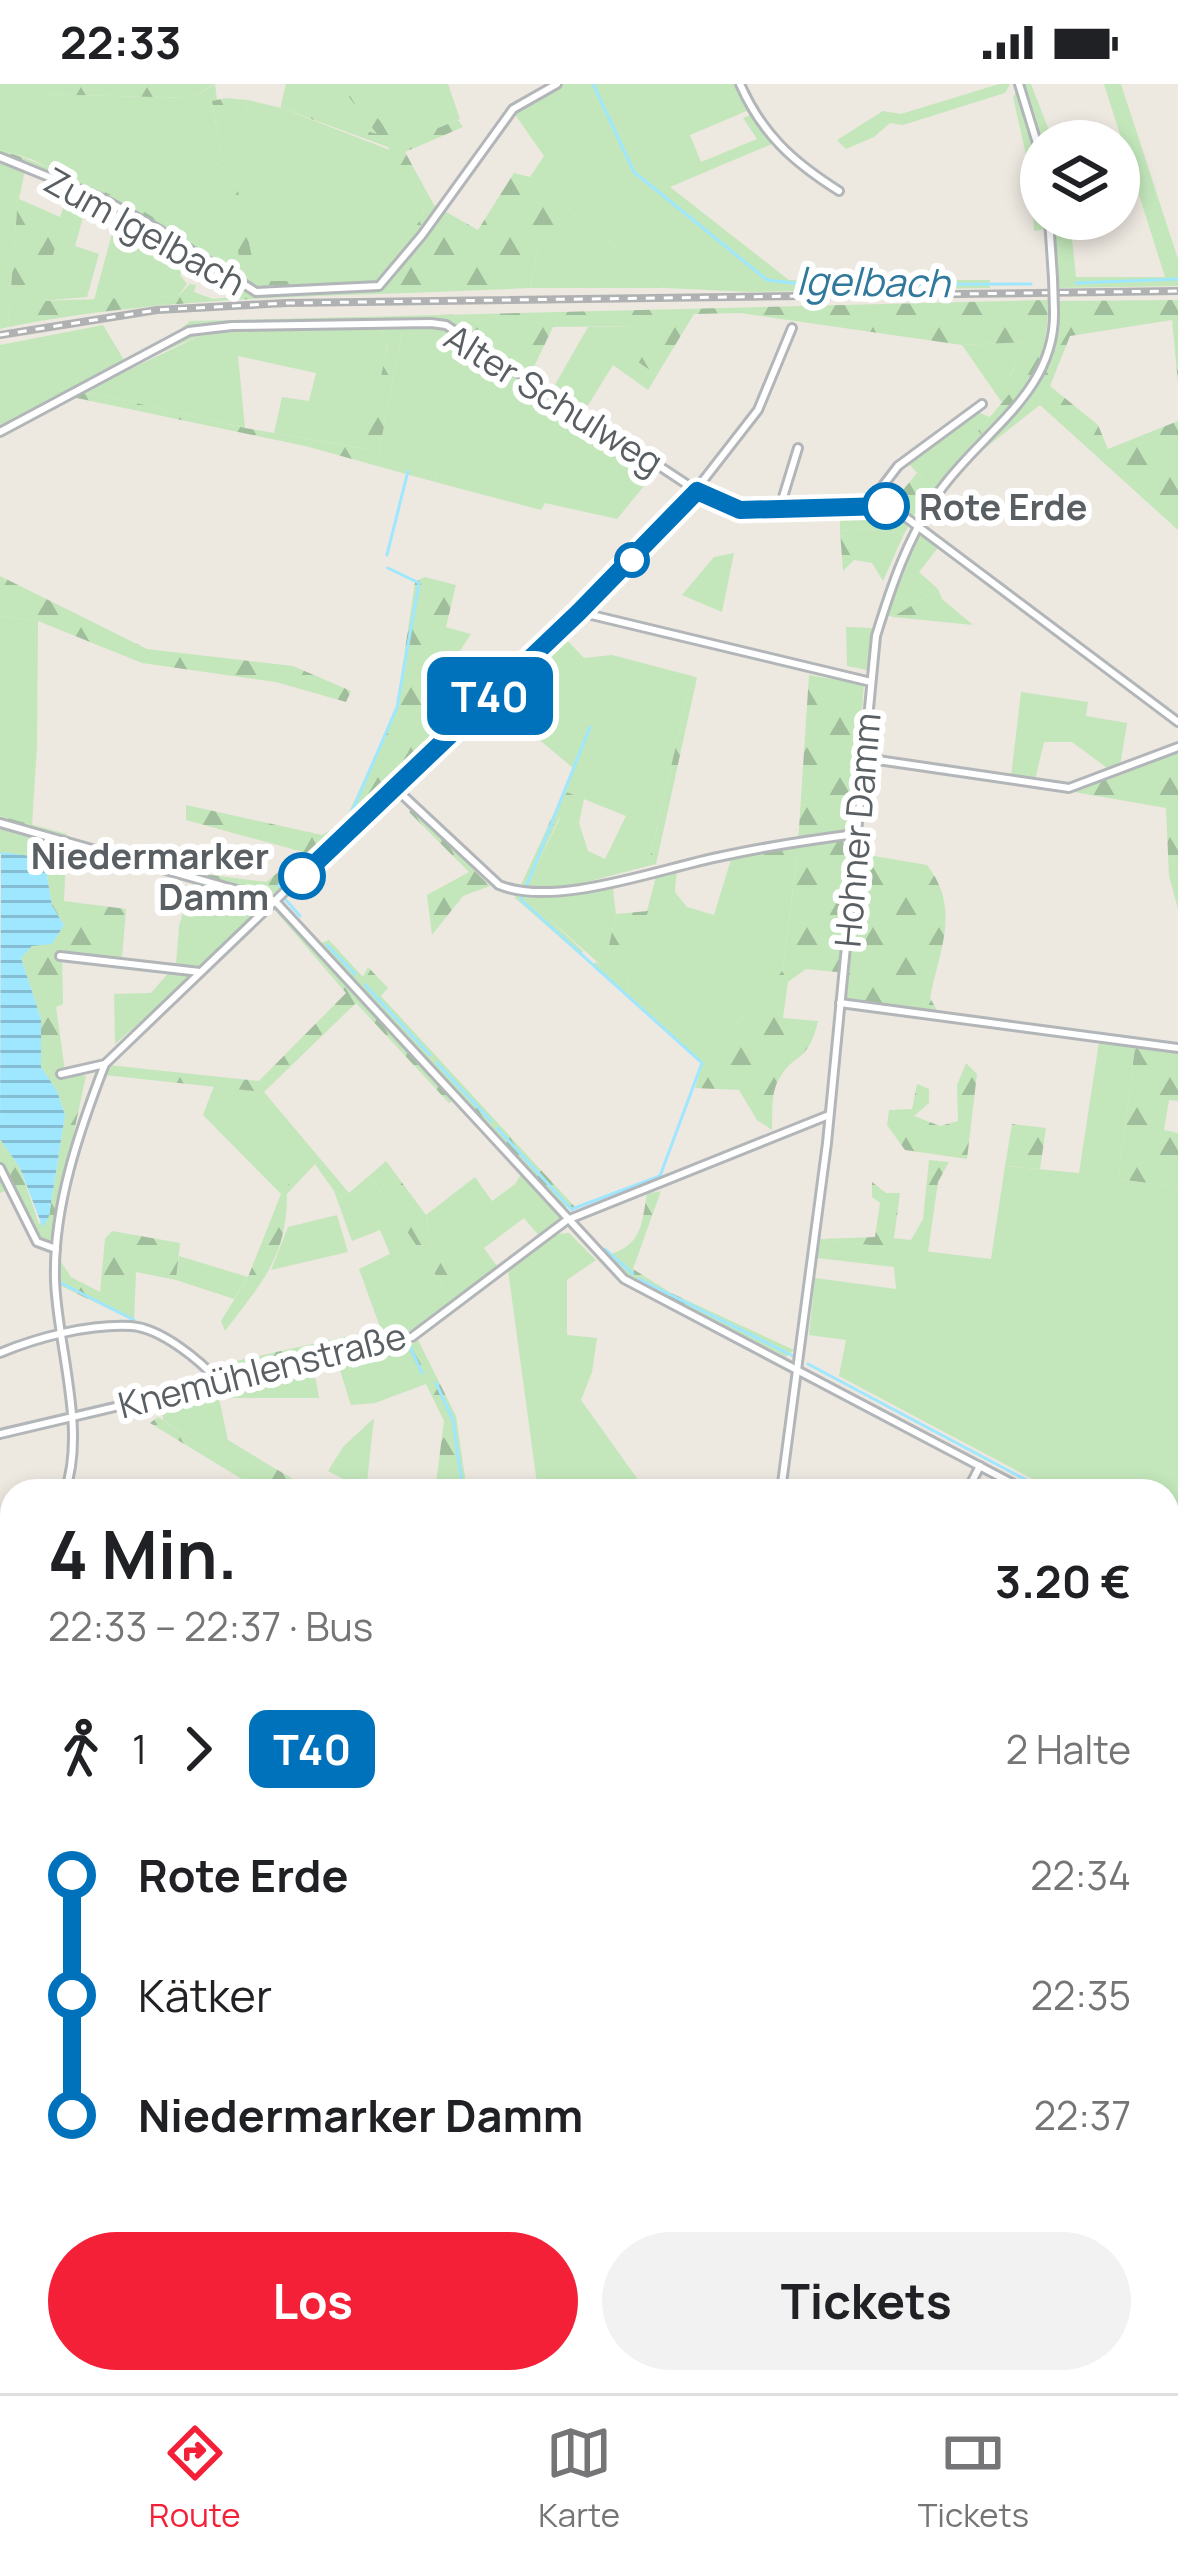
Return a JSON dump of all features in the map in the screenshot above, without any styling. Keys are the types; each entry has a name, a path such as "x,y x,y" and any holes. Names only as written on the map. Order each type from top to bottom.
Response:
{"street":[{"name":"Zum Igelbach","path":"0,157 158,229 256,292 379,286 513,109 557,84"},
{"path":"740,84 752,112 778,147 839,190"},
{"path":"1019,84 1030,120"},
{"name":"Hohner Damm","path":"783,1479 830,1115 876,636 900,561 918,525 957,469 1031,391 1054,330 1050,240"},
{"name":"Alter Schulweg","path":"0,432 189,331 431,323 446,325 697,491"},
{"path":"68,1479 70,1417 56,1249 78,1147 105,1064 579,612 697,491 758,410 792,328"},
{"path":"868,504 898,466 982,404"},
{"path":"779,508 798,448"},
{"path":"697,491 740,510 890,507 1178,722"},
{"path":"579,612 871,682"},
{"path":"863,758 1069,788 1178,747"},
{"path":"394,787 499,885 512,890 565,890 773,845 856,834"},
{"path":"0,823 275,901 624,1279 1004,1479"},
{"path":"60,956 200,972"},
{"path":"840,1004 1178,1048"},
{"path":"61,1073 105,1064"},
{"name":"Knemühlenstraße","path":"0,1434 412,1336 567,1220 830,1115"},
{"path":"0,1168 37,1242 56,1249"},
{"path":"0,1353 61,1334 136,1326 166,1340 219,1382"},
{"path":"974,1479 980,1466"}],"green space":[{"path":"0,84 36,84 39,94 192,98 215,84 217,100 212,102 243,275 236,276 144,213 31,159 0,150"},
{"path":"36,84 214,84 192,98 38,94"},
{"path":"286,84 448,84 460,119 400,144 349,97 379,135 281,105"},
{"path":"564,84 738,84 749,110 690,135 701,162 757,139 743,118 750,115 772,144 670,187 789,280 990,280 990,288 751,292 665,288 530,177 544,156 514,113"},
{"path":"1010,84 1005,93 903,125 890,123 874,137 846,149 837,140 883,111 901,114"},
{"path":"1022,84 1031,84 1045,120 1020,120 1020,128 1013,97"},
{"path":"1104,84 1121,84 1133,120 1115,120"},
{"path":"353,91 400,143 458,120 463,127 405,152 434,205 478,230 514,173 530,177 665,288 649,288 561,217 537,253 530,288 203,302 8,327 18,198 25,171 19,199 60,217 61,222 42,301 178,296 190,284 196,285 194,292 213,299 232,297 227,277 253,294 236,276 242,274 212,101 248,100 246,111 221,111 257,281 323,281 324,289 375,288 424,214 388,147 281,108 377,134 349,97"},
{"path":"248,100 395,152 424,215 378,283 324,286 323,281 256,281 220,110 246,111"},
{"path":"1140,142 1178,259 1178,286 1058,288 1056,240 1072,240 1076,277 1165,277 1140,198"},
{"path":"0,150 136,208 199,252 90,190 31,164 25,171 0,161"},
{"path":"0,161 25,170 18,199 8,327 0,329"},
{"path":"71,186 89,196 75,246 99,254 87,297 41,301 60,217"},
{"path":"560,216 649,288 530,288 537,253"},
{"path":"116,219 175,250 172,258 187,284 178,296 94,300"},
{"path":"1048,300 1044,344 1033,377 983,436 978,431 1017,385 1010,376 1027,342 962,345 740,313 694,314 657,375 625,353 636,326 553,327 530,375 457,334 403,326 378,458 437,476 435,482 305,446 72,397 84,391 245,428 365,449 388,344 380,329 208,332 144,360 190,321"},
{"path":"1178,300 1178,383 1172,320 1070,336 1050,386 1098,425 1108,449 1178,421 1178,530 1040,405 975,456 1022,404 1044,370 1058,301"},
{"path":"103,325 124,360 0,427 0,345"},
{"path":"403,326 442,327 657,470 617,519 545,503 541,510 435,482 437,477 378,458"},
{"path":"637,326 625,353 657,375 648,390 613,365 585,410 552,390 588,327"},
{"path":"380,329 388,343 366,449 274,433 282,397 309,401 316,373 238,356 245,428 84,391 208,332"},
{"path":"1028,342 1010,375 1018,384 1003,404 962,345"},
{"path":"977,412 990,417 978,431 983,436 935,492 907,462"},
{"path":"917,473 935,492 912,517 893,502"},
{"path":"840,510 896,515 908,527 904,534 840,531"},
{"path":"840,531 904,534 883,581 872,563 854,560 843,571"},
{"path":"919,535 940,545 919,572 938,589 893,617 887,615"},
{"path":"734,553 722,612 682,595 714,557"},
{"path":"0,576 147,649 293,666 351,691 346,702 276,682 142,663 38,621 0,616"},
{"path":"425,577 456,585 446,627 471,634 450,666 475,703 260,910 191,886 196,873 266,882 303,852 186,820 186,805 322,835 344,823 396,710 415,582"},
{"path":"938,589 942,599 973,625 893,617"},
{"path":"0,616 38,621 32,825 0,816"},
{"path":"846,627 872,628 867,670 847,666"},
{"path":"562,635 584,658 612,655 692,676 648,866 563,888 526,887 560,818 579,823 588,851 605,859 626,816 564,791 573,768 493,701"},
{"path":"809,675 864,684 850,852 927,865 943,897 945,929 930,998 938,1012 845,998 847,973 806,969 788,982 783,1018 818,1021 810,1044 776,1085 772,1130 757,1120 739,1090 695,1088 702,1064 783,970 797,856 729,866 732,856 798,844"},
{"path":"692,676 697,678 656,864 648,866"},
{"path":"1021,692 1088,702 1086,716 1127,723 1120,767 1111,771 1072,742 1044,742 1035,780 1011,777"},
{"path":"1178,751 1178,909 1169,876 1166,808 1074,792"},
{"path":"564,791 584,799 579,823 559,818 527,886 563,888 615,882 613,889 528,899 583,951 580,955 515,898"},
{"path":"409,812 490,886 463,896 432,935 427,895 469,872"},
{"path":"0,816 67,834 64,901 126,909 122,958 62,953 63,1004 56,1007 65,1071 86,1076 50,1243 30,1239 6,1191 0,1193 0,1139 20,1168 39,1224 49,1216 65,1115 41,1067 41,1019 21,958 64,925 52,906 44,858 0,854"},
{"path":"797,855 783,970 702,1064 630,999 628,982 657,873 677,868 675,892 687,907 714,915 729,866"},
{"path":"191,886 260,910 198,969 176,964 179,926"},
{"path":"613,889 616,914 604,968 527,899"},
{"path":"282,903 319,944 329,940 363,977 368,967 388,988 381,996 575,1207 539,1206 515,1184 522,1173 356,1003 264,1092 104,1075 108,1065 259,1081 346,993 272,907"},
{"path":"648,911 628,982 630,999 592,966 596,962 604,967 616,914"},
{"path":"172,969 195,974 115,1044 114,994 151,993"},
{"path":"1099,1042 1135,1048 1118,1179 1178,1187 1178,1479 1032,1479 839,1376 846,1340 809,1335 815,1278 896,1289 894,1267 817,1258 820,1239 991,1259 1005,1166 1079,1173"},
{"path":"1135,1048 1178,1053 1178,1101 1169,1100 1164,1130 1178,1133 1178,1187 1118,1179"},
{"path":"966,1063 977,1074 967,1159 905,1150 887,1125 889,1110 912,1109 917,1084 929,1089 929,1103 914,1116 940,1126 958,1121 957,1085"},
{"path":"214,1086 264,1092 349,1193 370,1175 454,1303 410,1331 384,1338 359,1269 390,1254 380,1230 352,1241 334,1191 310,1157 281,1194 203,1115"},
{"path":"1012,1124 1046,1128 1040,1169 1005,1166"},
{"path":"310,1156 316,1163 287,1194 282,1236 270,1268 225,1331 221,1321 248,1277 281,1194"},
{"path":"929,1160 949,1162 938,1182 928,1252 820,1239 875,1237 880,1203 872,1197 872,1182 886,1193 900,1193 894,1238 911,1240 923,1219"},
{"path":"386,1161 426,1215 431,1246 455,1288 494,1262 498,1267 454,1303 370,1175"},
{"path":"475,1177 492,1201 515,1184 538,1205 550,1206 561,1219 539,1236 524,1218 484,1248 494,1262 455,1289 431,1246 426,1215"},
{"path":"661,1191 633,1269 671,1293 794,1350 786,1357 628,1276 606,1256 633,1240 647,1194"},
{"path":"337,1215 348,1252 271,1270 288,1227"},
{"path":"112,1231 180,1243 176,1280 136,1272 134,1321 59,1285 59,1259 71,1277 100,1292 105,1239"},
{"path":"569,1233 596,1260 567,1280 567,1335 597,1338 592,1372 581,1400 637,1479 536,1479 508,1270 556,1234"},
{"path":"179,1256 248,1277 234,1299 176,1280"},
{"path":"375,1330 374,1345 221,1378 213,1366"},
{"path":"418,1340 456,1416 465,1479 437,1479 444,1421 408,1347"},
{"path":"408,1347 426,1384 375,1403 351,1405 338,1364"},
{"path":"314,1369 319,1398 219,1398 228,1440 269,1465 258,1479 247,1479 163,1420 162,1403"},
{"path":"158,1417 248,1479 242,1479 150,1423"},
{"path":"374,1418 367,1479 343,1479 328,1471 343,1447"},
{"path":"269,1465 293,1479 257,1479"}],"water":[{"path":"1,852 44,858 52,906 64,925 52,944 32,946 21,958 41,1019 41,1067 65,1115 43,1228 20,1168 0,1139"}],"waterway":[{"name":"Igelbach","path":"593,84 634,172 767,280 810,285 1031,284"},
{"name":"Igelbach","path":"1076,283 1178,279"},
{"path":"387,555 408,471"},
{"path":"278,886 350,816 397,707 419,583 388,568"},
{"path":"526,887 590,727"},
{"path":"523,894 521,900 702,1063 660,1176 572,1209"},
{"path":"286,900 300,916"},
{"path":"327,945 355,974"},
{"path":"365,985 430,1055"},
{"path":"437,1063 491,1121"},
{"path":"497,1128 572,1210"},
{"path":"605,1249 633,1274"},
{"path":"639,1279 793,1356"},
{"path":"61,1283 134,1320"},
{"path":"409,1345 422,1373"},
{"path":"330,1365 403,1347"},
{"path":"808,1364 1024,1479"},
{"path":"225,1388 323,1366"},
{"path":"436,1383 453,1420 461,1479"},
{"path":"163,1402 220,1389"}],"railway":[{"path":"0,335 157,310 286,303 1178,291"}],"bus line":[{"name":"T40","path":"302,876 579,612 697,491 740,510 886,506"}],"place":[{"name":"Rote Erde","path":"886,506"},
{"name":"Niedermarker Damm","path":"302,876"}]}
